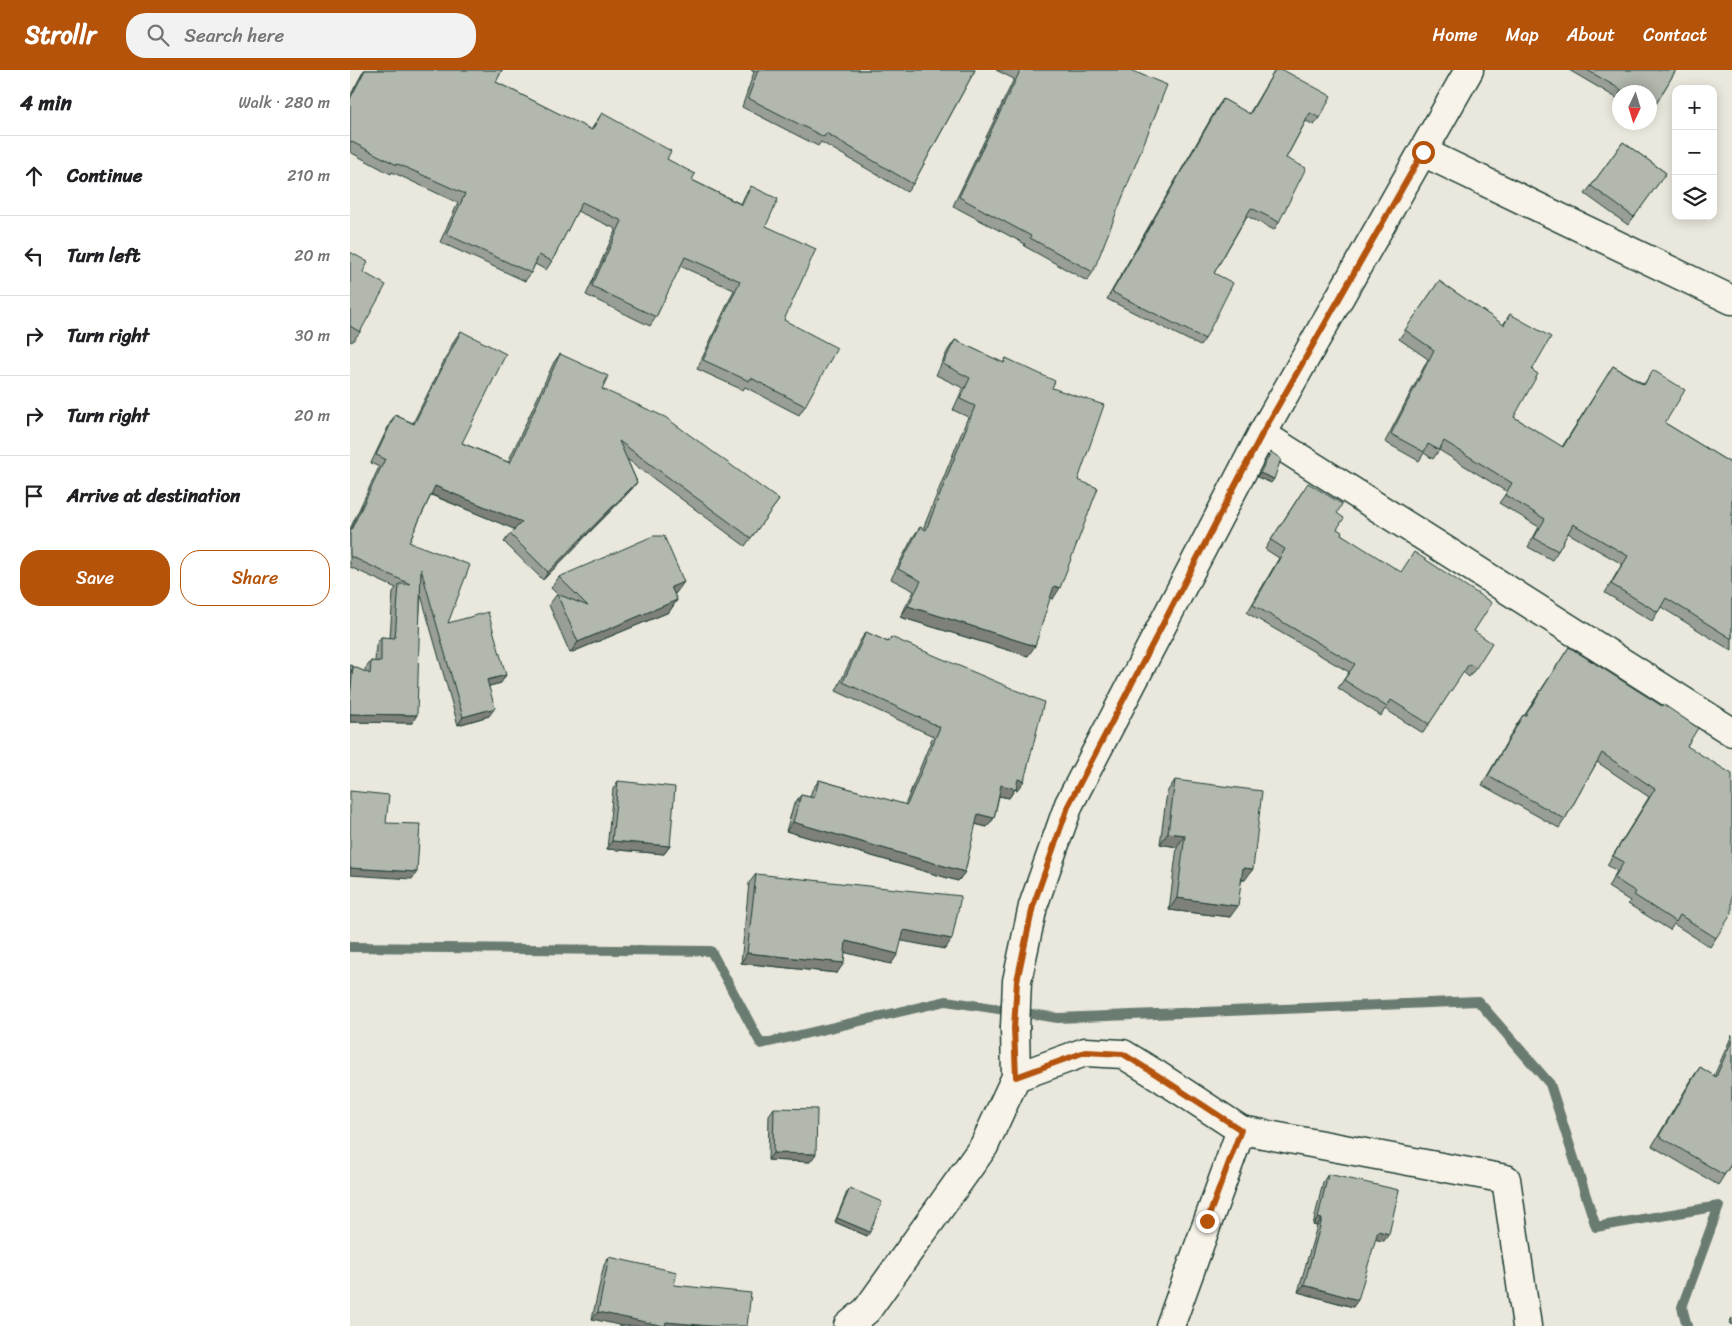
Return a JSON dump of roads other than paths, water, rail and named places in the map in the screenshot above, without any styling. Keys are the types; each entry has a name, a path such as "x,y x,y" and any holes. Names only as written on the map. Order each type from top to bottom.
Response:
{"street":[{"path":"848,1326 866,1310 984,1146 1016,1077 1014,1028 1017,981 1033,906 1069,804 1262,434 1469,70"},
{"path":"1423,152 1732,300"},
{"path":"1262,434 1732,732"},
{"path":"1016,1077 1085,1052 1123,1054 1241,1130 1506,1179 1527,1326"},
{"path":"1170,1326 1241,1130"}],"waterway":[{"path":"350,947 711,951 761,1044 946,1001 1058,1018 1478,1001 1550,1084 1596,1227 1719,1206 1682,1307 1687,1326"}]}
